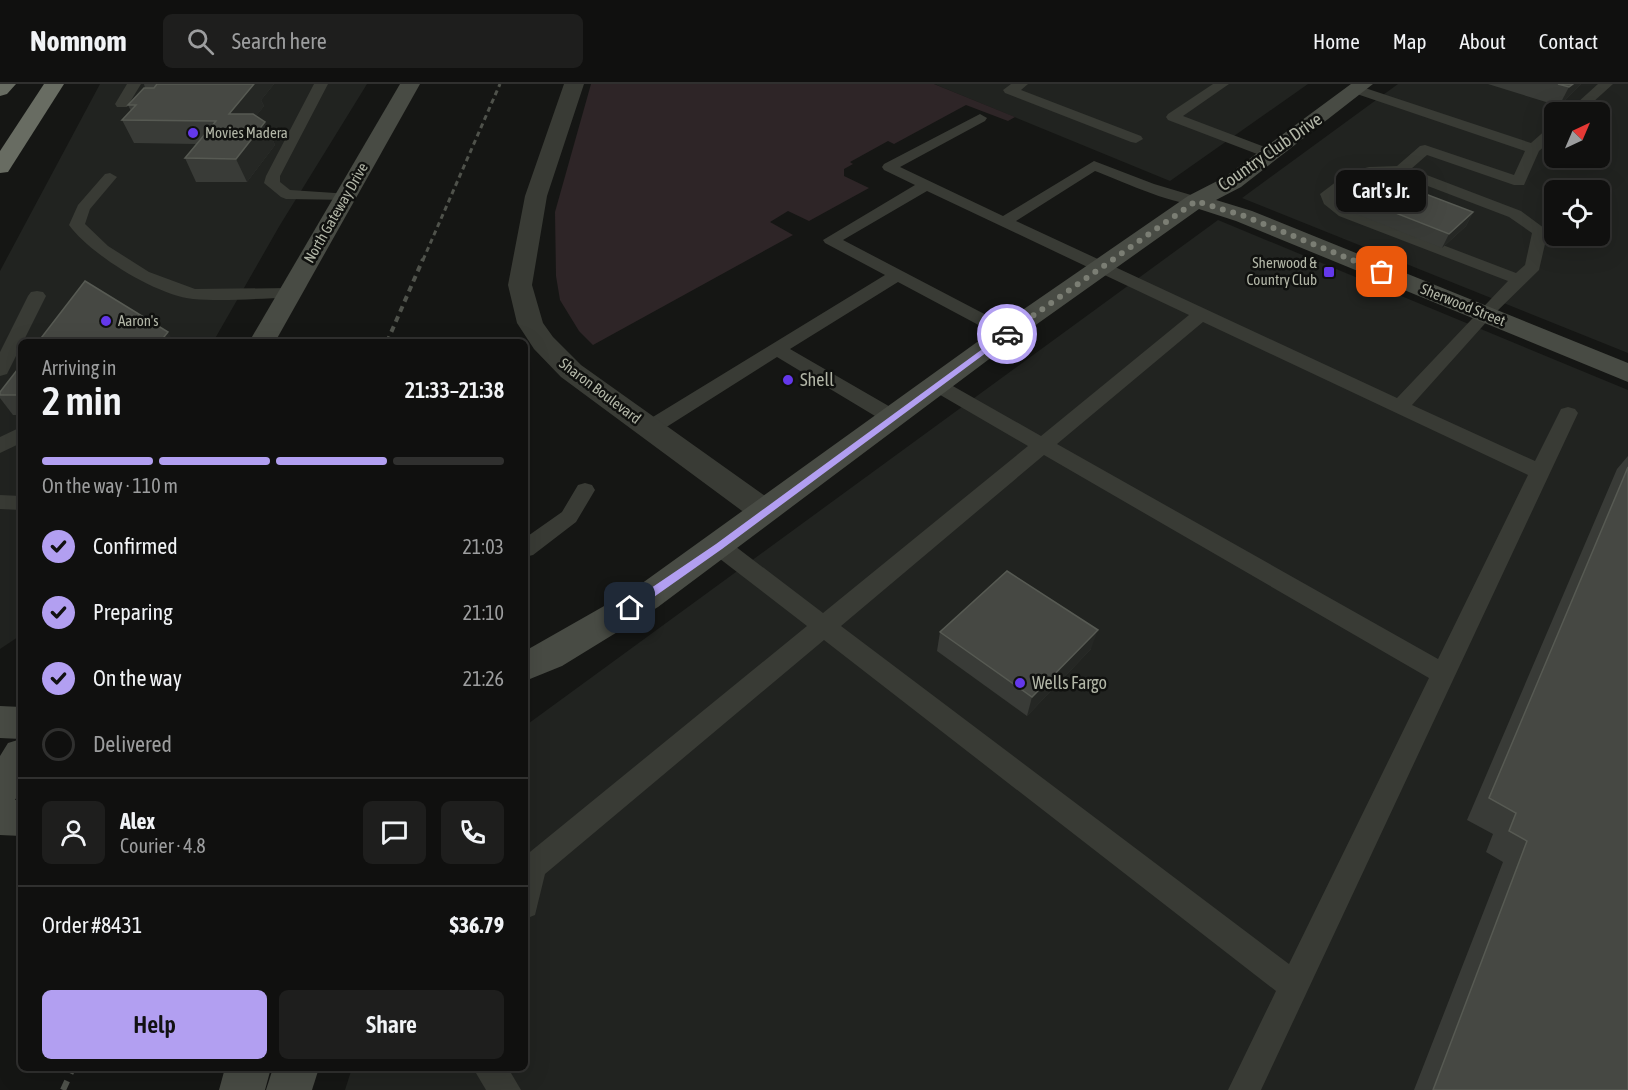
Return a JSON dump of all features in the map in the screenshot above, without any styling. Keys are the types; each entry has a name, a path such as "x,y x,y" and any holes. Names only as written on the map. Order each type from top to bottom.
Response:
{"highway":[{"path":"0,90 6,84"},
{"path":"0,167 54,84"}],"main road":[{"name":"North Gateway Drive","path":"264,339 410,84"},
{"name":"Country Club Drive","path":"528,666 550,656 598,628 719,546 1007,333 1196,201 1233,182 1359,87"},
{"name":"Sherwood Street","path":"1196,201 1244,216 1628,373"},
{"path":"0,722 18,723"},
{"path":"0,791 18,760"},
{"path":"0,817 18,818"},
{"path":"242,1090 248,1071"},
{"path":"289,1090 295,1071"}],"street":[{"name":"Sharon Boulevard","path":"574,84 536,196 520,285 530,323 557,360 764,511"}],"lane":[{"path":"122,104 134,84"},
{"path":"321,84 273,176 272,183 286,194 345,197"},
{"path":"1021,84 1010,90 1136,139"},
{"path":"1222,84 1173,117 1270,154"},
{"path":"1585,102 1606,84"},
{"path":"1359,87 1533,149"},
{"path":"980,118 889,167 1200,315 1540,472"},
{"path":"1517,198 1533,149 1544,139"},
{"path":"1400,406 1484,314 1533,266 1540,231 1517,198 1425,149 1401,170"},
{"path":"1004,222 1094,165 1149,187 1196,201"},
{"path":"1517,198 1401,170 1353,174 1328,194 1329,201 1345,213 1520,280"},
{"path":"110,177 83,208 77,225 102,249 143,276 193,294 290,293"},
{"path":"927,185 831,240 1007,333"},
{"path":"650,428 897,275"},
{"path":"0,370 37,296"},
{"path":"528,890 533,867 1200,315"},
{"path":"777,349 891,417"},
{"path":"937,385 1443,674"},
{"path":"1244,1090 1568,413"},
{"path":"0,431 18,433"},
{"path":"0,446 18,435"},
{"path":"528,547 569,517 585,490"},
{"path":"0,502 18,503"},
{"path":"719,546 1294,986"},
{"path":"491,1071 505,1090"}],"shaded area":[{"path":"100,84 367,84 280,225 215,339 18,339 18,637 0,649 0,271"},
{"path":"591,84 934,84 1015,117 1008,121 966,105 894,144 888,141 850,162 853,164 844,169 844,176 869,188 809,221 788,211 770,222 793,235 593,345 579,331 560,300 556,276 555,212"},
{"path":"934,84 1308,84 1170,181"},
{"path":"1398,84 1628,84 1628,353 1242,198"},
{"path":"1218,220 1628,390 1628,1090 345,1090 351,1071 528,1071 528,724"}],"building":[{"path":"157,84 254,84 229,114 253,114 265,122 236,159 185,158 216,121 122,120 136,105 128,105 144,88 154,88"},
{"path":"1375,173 1473,212 1449,234 1360,199 1360,185"},
{"path":"85,281 168,332 162,339 40,339"},
{"path":"18,369 18,395 0,395"},
{"path":"1628,467 1628,1090 1433,1090 1527,841 1509,831 1516,813 1489,798"},
{"name":"Wells Fargo","path":"1007,571 1098,630 1032,697 940,632"}],"railway":[{"path":"423,260 500,84"},
{"path":"388,339 423,259"},
{"path":"63,1090 72,1071"}],"way so far":[{"path":"1007,334 1196,201 1244,216 1382,272"}],"place":[{"name":"Movies Madera","path":"193,133"},
{"name":"Sherwood & Country Club","path":"1329,272"},
{"name":"Carl's Jr.","path":"1382,272"},
{"name":"Aaron's","path":"106,321"},
{"name":"Shell","path":"788,380"},
{"name":"Wells Fargo","path":"1020,683"}],"route":[{"path":"630,608 719,546 891,417 1007,334"}]}
